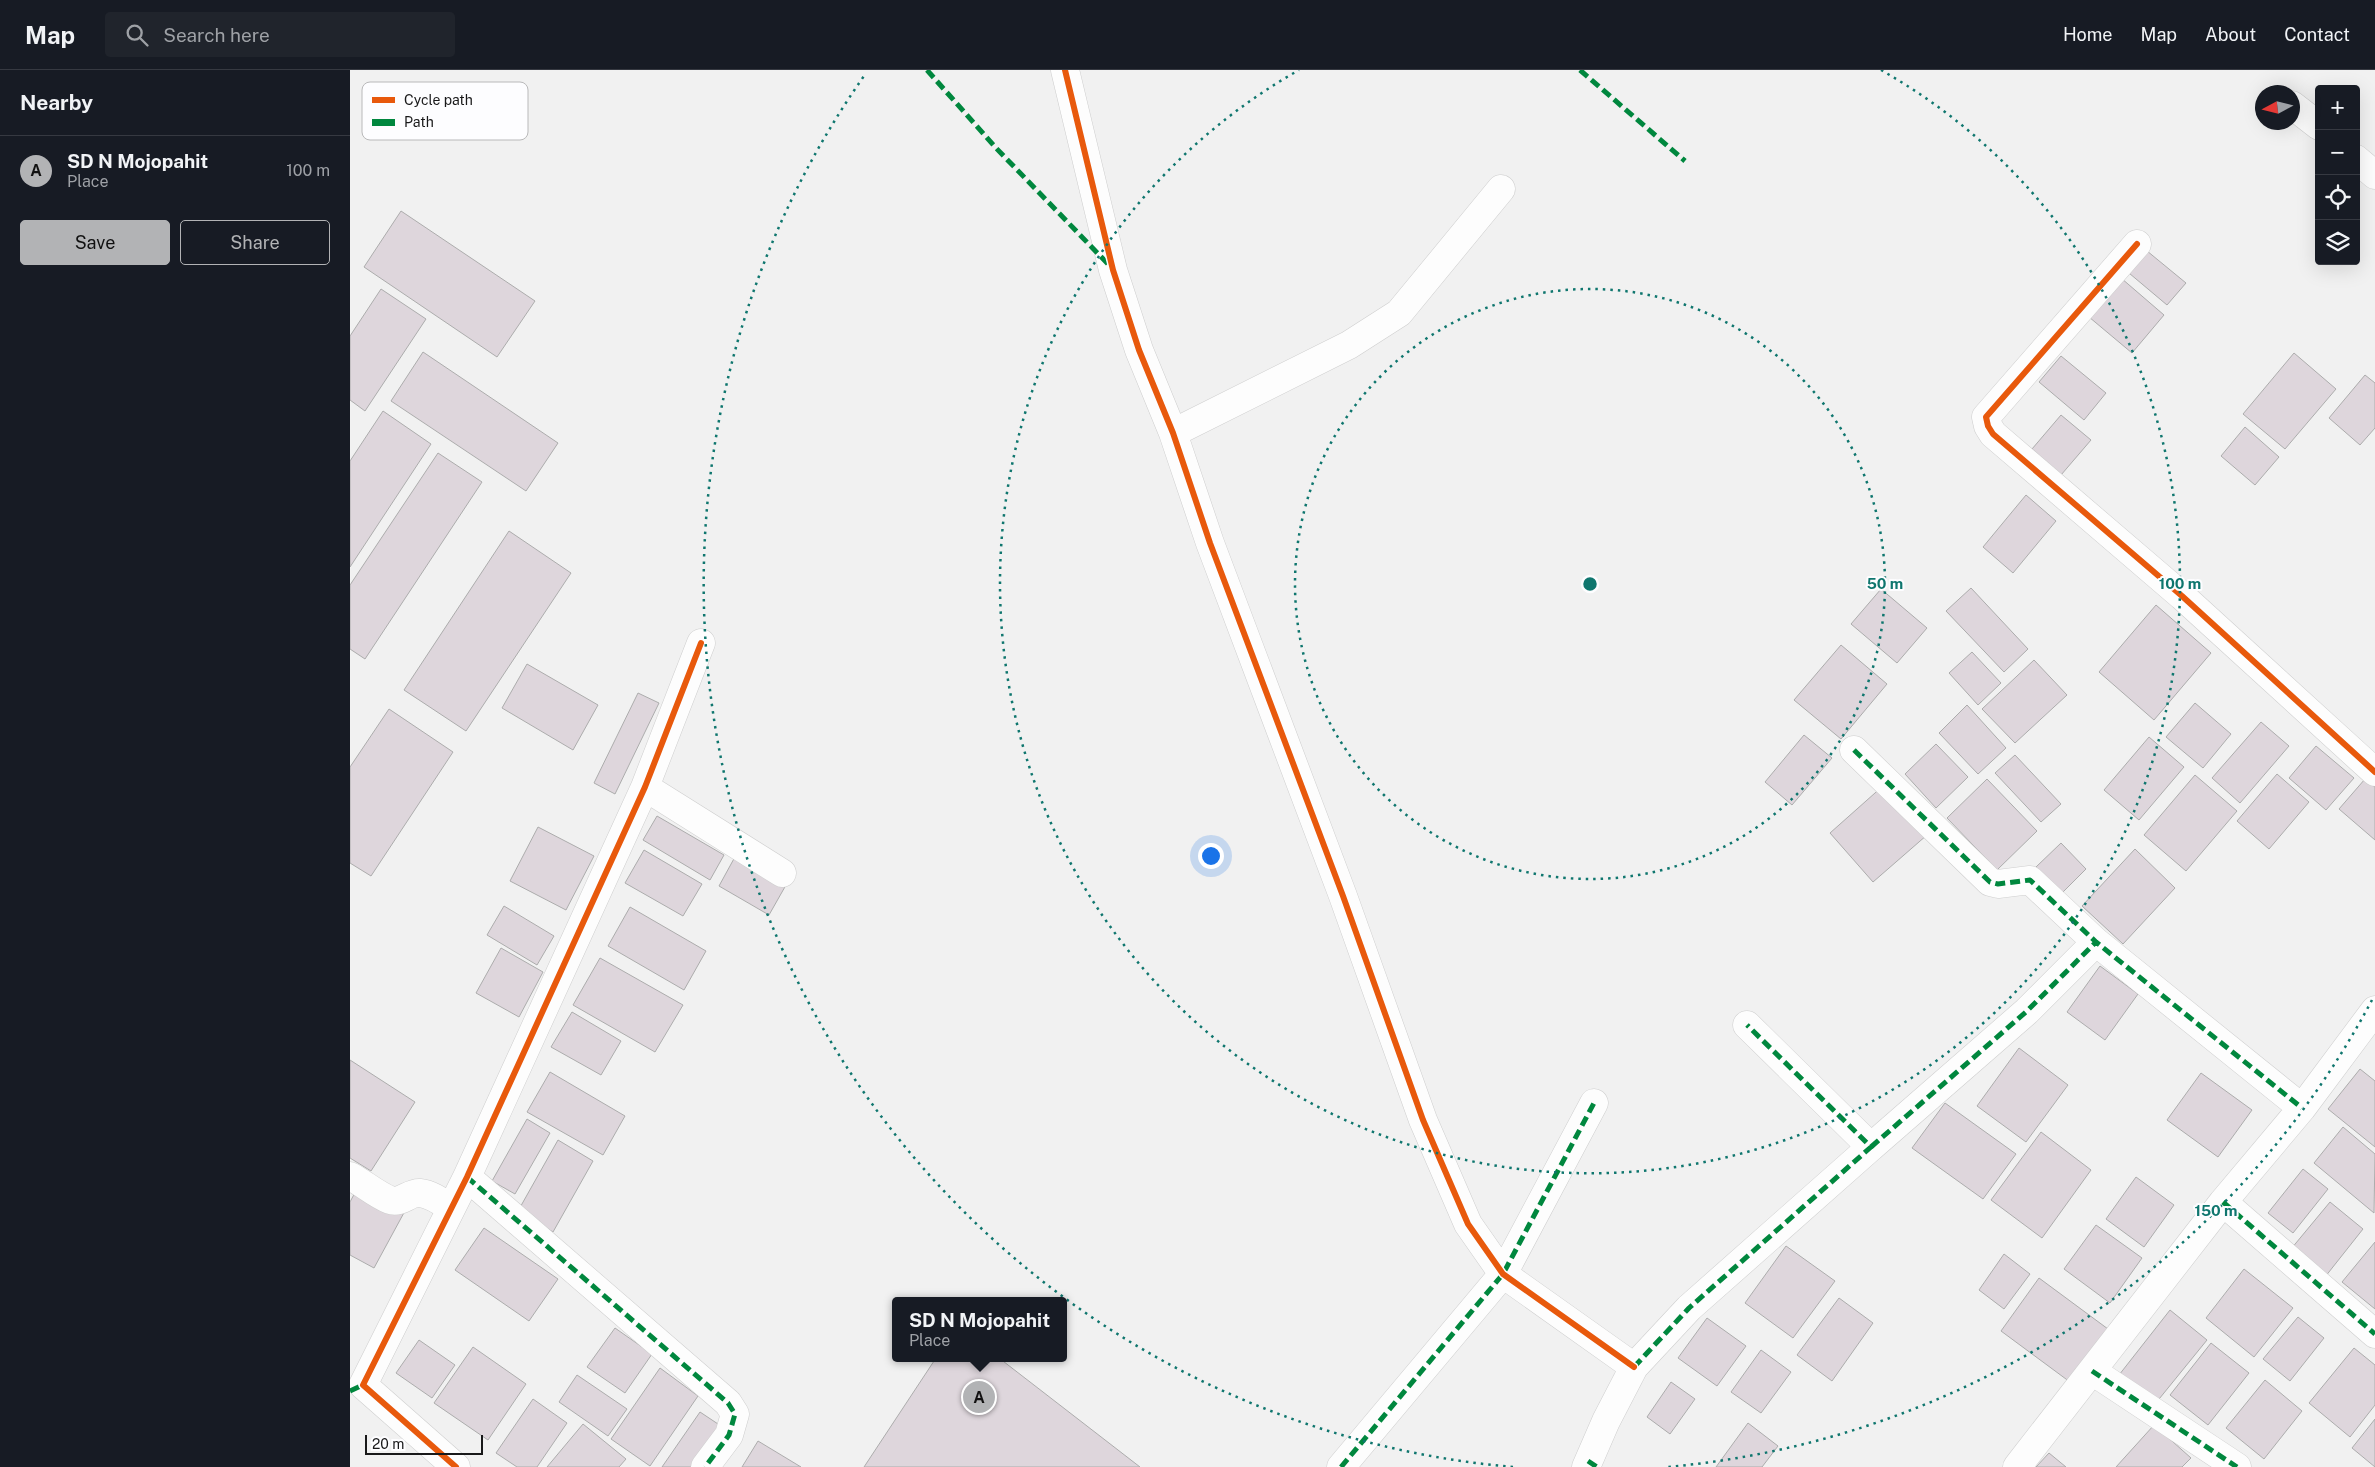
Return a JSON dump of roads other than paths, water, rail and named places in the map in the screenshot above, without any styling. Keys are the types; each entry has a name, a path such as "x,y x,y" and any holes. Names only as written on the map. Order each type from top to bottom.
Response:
{"street":[{"path":"1065,70 1113,270 1139,350 1173,433 1210,543 1343,896 1423,1120 1468,1224 1503,1274 1634,1367"},
{"path":"2300,112 2315,123"},
{"path":"2360,162 2375,175"},
{"path":"1173,433 1349,346 1399,313 1501,189"},
{"path":"2137,244 1986,417 1988,426 1993,434 2372,761"},
{"path":"456,1467 356,1388 467,1177 645,787 701,643"},
{"path":"1854,750 1990,882 1998,884 2030,880 2096,942 2302,1108"},
{"path":"645,787 782,873"},
{"path":"1590,1465 1634,1367 1689,1308 2027,1012 2096,942"},
{"path":"2017,1467 2223,1202 2302,1108 2375,1010"},
{"path":"1747,1025 1871,1147"},
{"path":"1341,1467 1503,1274 1594,1103"},
{"path":"350,1176 391,1200 399,1200 411,1194 419,1193 435,1198 452,1208"},
{"path":"467,1177 728,1403 735,1414 729,1436 705,1467"},
{"path":"2223,1202 2375,1334"},
{"path":"2092,1371 2237,1467"}],"place":[{"name":"SD N Mojopahit","path":"979,1397"}]}
